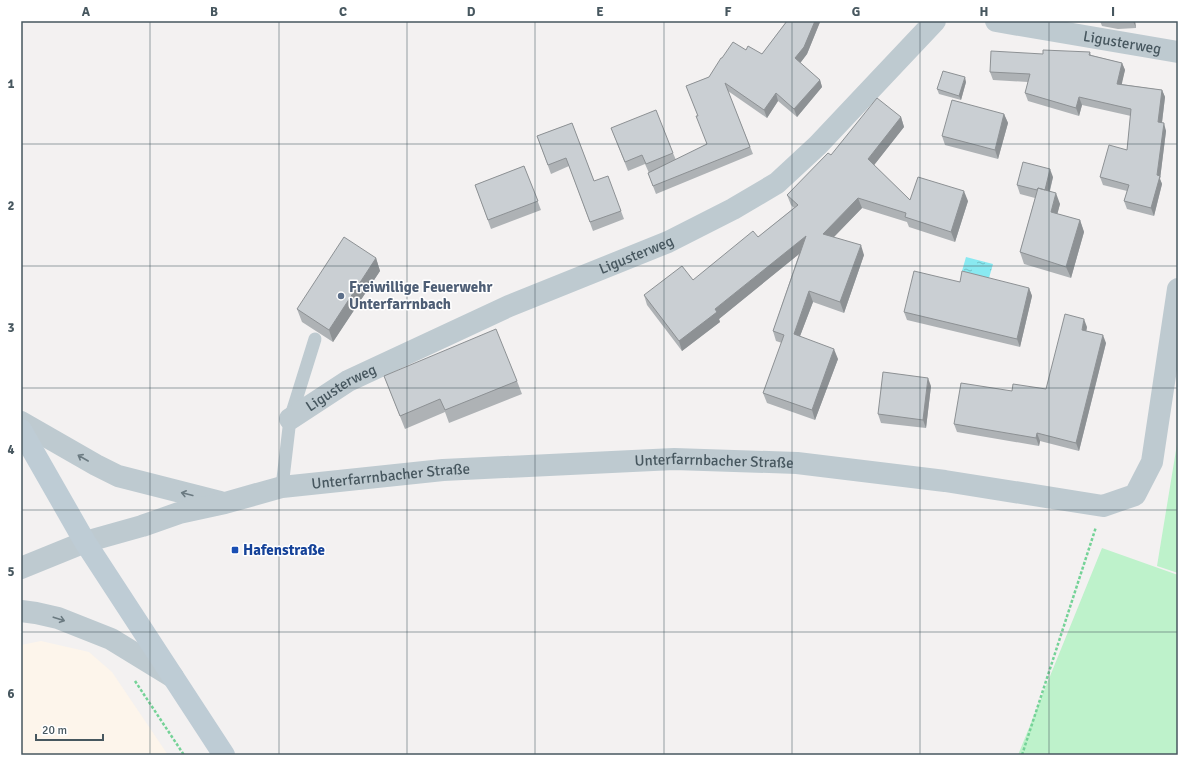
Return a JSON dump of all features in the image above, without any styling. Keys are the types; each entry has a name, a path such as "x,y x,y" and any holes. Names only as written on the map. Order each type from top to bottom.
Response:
{"main road":[{"path":"21,430 85,542 224,755"}],"street":[{"name":"Ligusterweg","path":"290,419 348,380 508,306 668,242 733,209 777,183 818,145 935,21"},
{"name":"Ligusterweg","path":"996,21 1178,52"},
{"name":"Unterfarrnbacher Straße","path":"21,568 85,542 142,526 179,513 225,503 282,487 443,470 674,459 798,463 945,481 1103,506 1135,495 1152,462 1178,289"},
{"path":"21,422 118,476 225,503"},
{"path":"21,611 58,618 111,640 173,677"}],"lane":[{"path":"282,487 290,419 315,339"}],"path":[{"path":"1022,755 1103,506"},
{"path":"133,678 184,755"}],"shaded area":[{"path":"41,641 89,652 112,672 168,755 21,755 21,645"}],"green space":[{"path":"1178,438 1178,573 1157,566"},
{"path":"1102,548 1178,575 1178,755 1018,755"}],"water":[{"path":"966,257 993,264 989,278 962,271"}],"building":[{"path":"787,21 815,21 804,47 795,58 820,80 794,109 776,93 764,110 725,83 750,147 653,186 648,173 707,144 686,86 709,77 733,42 746,50 748,46 762,54"},
{"path":"1043,50 1090,52 1089,55 1122,63 1117,84 1162,90 1158,122 1164,123 1157,175 1160,176 1151,208 1124,201 1129,185 1100,177 1109,145 1127,150 1131,109 1079,97 1076,108 1025,93 1030,74 990,72 991,51 1043,54"},
{"path":"943,71 965,77 959,96 937,89"},
{"path":"877,98 901,117 868,159 910,200 918,177 964,191 951,232 905,217 906,213 858,198 823,234 861,245 840,302 809,291 794,334 834,349 812,410 763,393 784,335 773,331 806,236 715,309 717,312 679,341 644,295 682,266 693,280 753,231 758,237 798,205 787,195 828,153 831,155"},
{"path":"952,100 1004,114 995,150 942,136"},
{"path":"656,110 673,153 646,164 642,155 625,162 611,128"},
{"path":"572,123 594,181 608,176 621,211 590,222 566,158 548,165 537,136"},
{"path":"1023,162 1050,169 1045,190 1038,188 1037,190 1017,185"},
{"path":"524,166 538,201 488,220 475,185"},
{"path":"1038,188 1056,193 1051,212 1080,220 1066,267 1020,252"},
{"name":"Freiwillige Feuerwehr Unterfarrnbach","path":"344,237 376,258 329,330 297,309"},
{"path":"914,271 960,282 962,271 1029,288 1017,339 904,312"},
{"path":"1065,314 1084,319 1082,330 1103,335 1076,443 1037,433 1036,438 954,424 961,383 1012,391 1013,384 1046,389"},
{"path":"496,329 517,381 445,410 440,399 400,416 384,376"},
{"path":"883,372 928,378 923,420 878,414"}],"place":[{"name":"Freiwillige Feuerwehr Unterfarrnbach","path":"341,296"},
{"name":"Hafenstraße","path":"235,550"}]}
